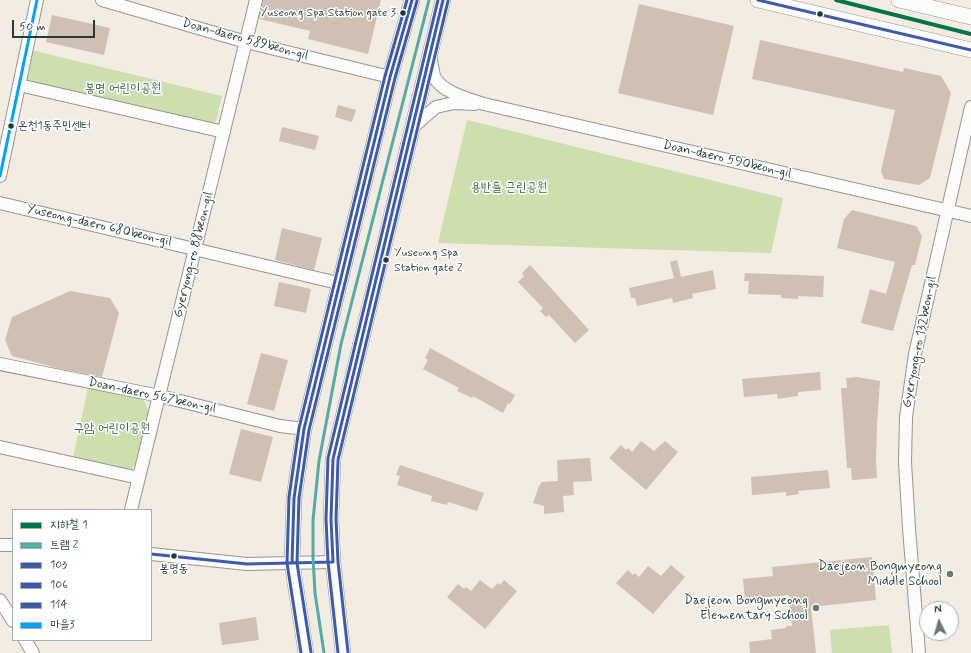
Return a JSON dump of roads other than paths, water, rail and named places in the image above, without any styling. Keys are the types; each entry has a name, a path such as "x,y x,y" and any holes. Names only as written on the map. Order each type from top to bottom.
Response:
{"main road":[{"path":"306,653 292,563 294,498 304,429 338,283 390,77 412,0"},
{"path":"343,653 333,562 331,519 333,459 443,0"},
{"path":"758,0 971,50"},
{"path":"899,0 971,17"}],"street":[{"path":"0,176 37,0"},
{"name":"Doan-daero 589beon-gil","path":"102,0 246,42 390,77"},
{"name":"Gyeryong-ro 88beon-gil","path":"131,509 256,0"},
{"path":"430,55 434,76 439,85 484,104"},
{"path":"19,85 224,132"},
{"path":"412,127 436,107 454,103 484,104"},
{"name":"Doan-daero 590beon-gil","path":"484,104 971,216"},
{"name":"Gyeryong-ro 132beon-gil","path":"919,653 905,462 906,417 915,354 971,107"},
{"name":"Yuseong-daero 680beon-gil","path":"0,203 338,283"},
{"name":"Doan-daero 567beon-gil","path":"0,364 160,396 280,426 304,429"},
{"path":"0,447 139,478"},
{"path":"0,545 12,545"},
{"path":"152,554 247,564 333,562"},
{"path":"0,600 12,619"},
{"path":"26,641 32,653"}],"metro line":[{"name":"1","path":"836,0 971,34"}],"tram line":[{"name":"2","path":"324,653 315,593 313,557 313,520 319,461 341,344 429,0"}],"place":[{"name":"Yuseong Spa Station gate 3","path":"403,13"},
{"name":"온천1동주민센터","path":"11,126"},
{"name":"Yuseong Spa Station gate 2","path":"386,260"},
{"name":"봉명동","path":"174,556"},
{"name":"Daejeon Bongmyeong Middle School","path":"950,574"},
{"name":"Daejeon Bongmyeong Elementary School","path":"816,608"}],"park label":[{"name":"봉명 어린이공원","path":"123,89"},
{"name":"용반들 근린공원","path":"509,188"},
{"name":"구암 어린이공원","path":"112,429"}]}
